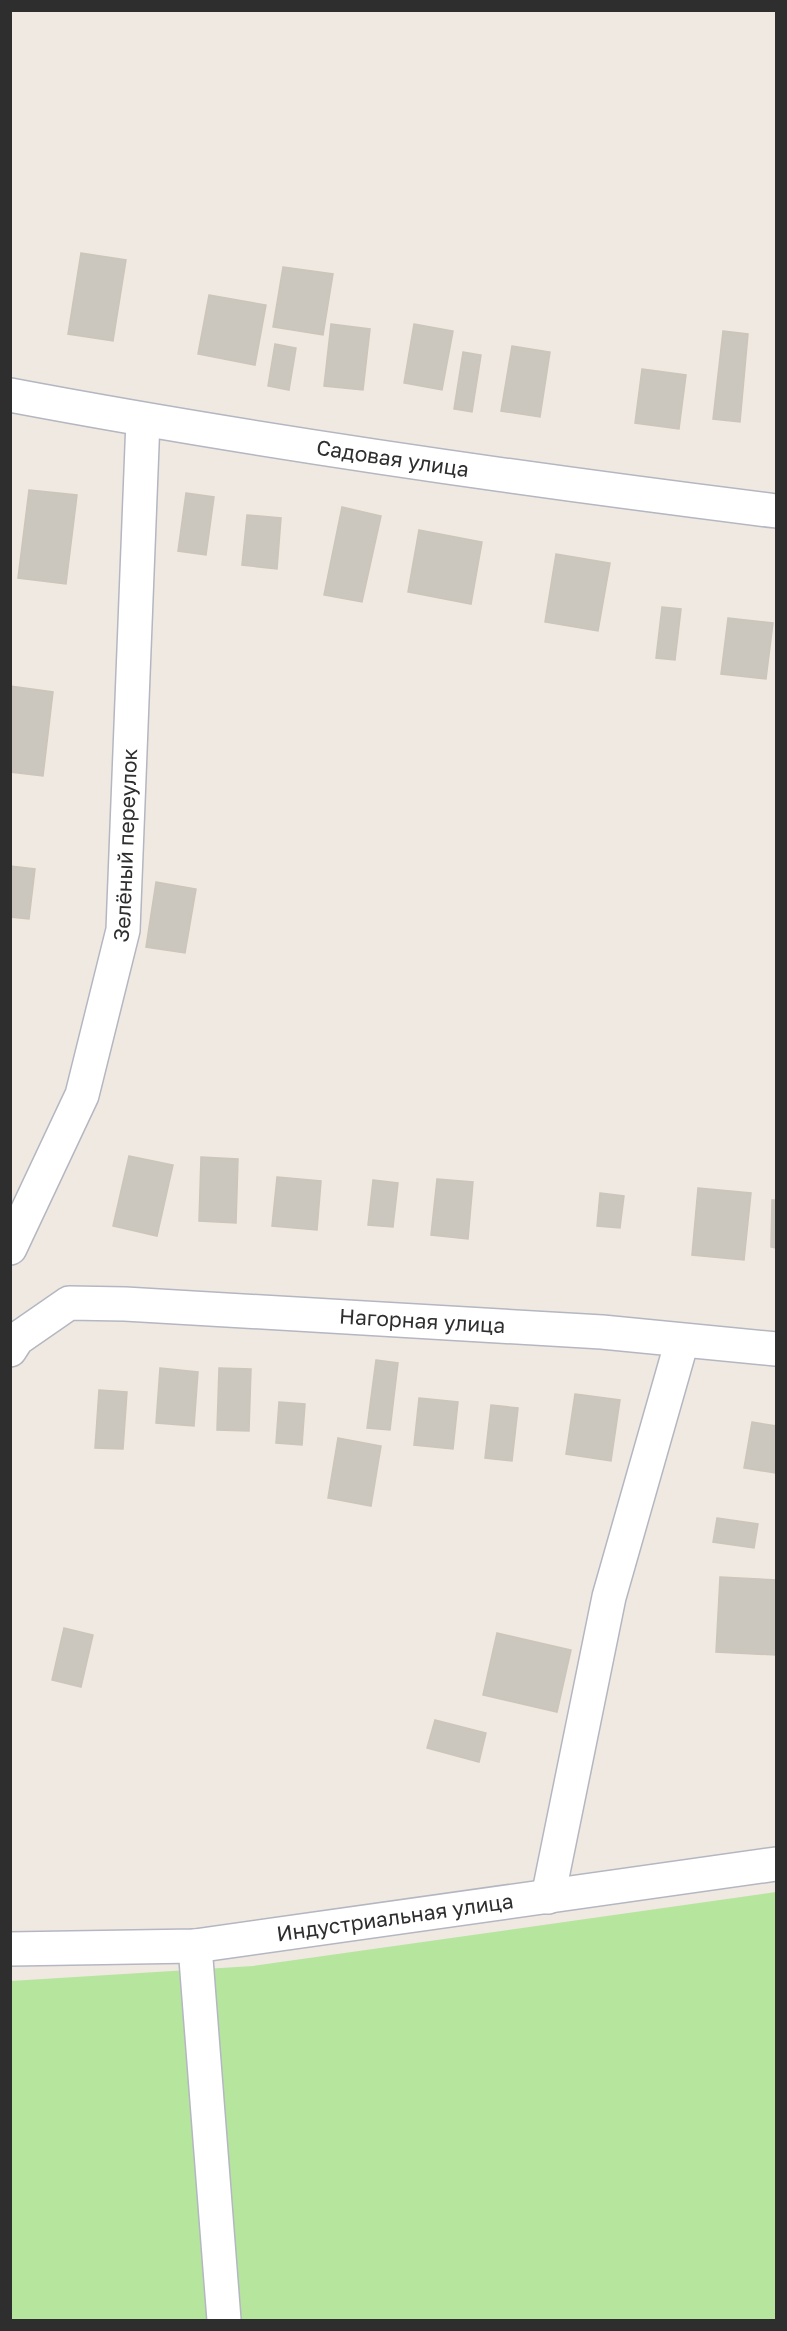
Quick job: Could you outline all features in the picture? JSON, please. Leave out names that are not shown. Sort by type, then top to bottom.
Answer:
[{"type":"street","name":"Садовая улица","points":[[10,395],[143,420],[599,489],[777,511]]},
{"type":"street","name":"Зелёный переулок","points":[[10,1248],[81,1095],[123,930],[143,420]]},
{"type":"street","name":"Нагорная улица","points":[[10,1350],[17,1339],[69,1303],[125,1304],[578,1331],[777,1349]]},
{"type":"street","points":[[548,1897],[609,1597],[682,1341]]},
{"type":"street","name":"Индустриальная улица","points":[[10,1949],[195,1946],[777,1864]]},
{"type":"street","points":[[195,1946],[224,2320]]},
{"type":"green space","points":[[776,1892],[776,2320],[11,2320],[11,1981],[253,1966]]},
{"type":"building","points":[[81,253],[126,260],[113,341],[68,334]]},
{"type":"building","points":[[283,267],[333,274],[323,335],[273,327]]},
{"type":"building","points":[[209,295],[266,305],[255,365],[198,354]]},
{"type":"building","points":[[331,324],[370,329],[363,390],[324,386]]},
{"type":"building","points":[[414,324],[453,331],[442,390],[404,383]]},
{"type":"building","points":[[723,331],[748,334],[740,422],[713,419]]},
{"type":"building","points":[[275,344],[296,348],[289,390],[268,386]]},
{"type":"building","points":[[512,346],[550,352],[540,417],[501,411]]},
{"type":"building","points":[[463,352],[481,355],[472,412],[454,409]]},
{"type":"building","points":[[642,369],[686,375],[679,429],[635,423]]},
{"type":"building","points":[[29,490],[77,495],[66,584],[18,578]]},
{"type":"building","points":[[186,493],[214,497],[206,555],[178,551]]},
{"type":"building","points":[[342,507],[381,516],[362,602],[324,595]]},
{"type":"building","points":[[247,515],[281,518],[277,569],[242,565]]},
{"type":"building","points":[[419,530],[482,542],[471,604],[408,592]]},
{"type":"building","points":[[556,554],[610,563],[598,631],[545,622]]},
{"type":"building","points":[[662,607],[681,609],[675,660],[656,658]]},
{"type":"building","points":[[728,618],[773,623],[766,679],[721,674]]},
{"type":"building","points":[[10,686],[53,692],[43,776],[10,772]]},
{"type":"building","points":[[10,866],[35,869],[29,919],[10,917]]},
{"type":"building","points":[[156,882],[196,889],[185,953],[146,947]]},
{"type":"building","points":[[129,1156],[173,1165],[157,1236],[113,1226]]},
{"type":"building","points":[[201,1157],[238,1159],[236,1223],[199,1221]]},
{"type":"building","points":[[277,1177],[321,1181],[317,1230],[272,1226]]},
{"type":"building","points":[[437,1179],[473,1182],[468,1239],[431,1235]]},
{"type":"building","points":[[373,1180],[398,1183],[393,1227],[368,1225]]},
{"type":"building","points":[[698,1188],[751,1193],[744,1260],[692,1255]]},
{"type":"building","points":[[600,1193],[624,1196],[620,1228],[597,1226]]},
{"type":"building","points":[[772,1200],[776,1200],[776,1248],[771,1247]]},
{"type":"building","points":[[376,1360],[398,1363],[390,1430],[367,1428]]},
{"type":"building","points":[[160,1368],[198,1372],[194,1426],[156,1423]]},
{"type":"building","points":[[219,1368],[251,1369],[249,1431],[217,1430]]},
{"type":"building","points":[[99,1390],[127,1392],[123,1449],[95,1448]]},
{"type":"building","points":[[575,1394],[620,1400],[611,1461],[566,1454]]},
{"type":"building","points":[[419,1398],[458,1402],[453,1449],[414,1445]]},
{"type":"building","points":[[279,1402],[305,1404],[302,1445],[276,1443]]},
{"type":"building","points":[[491,1405],[518,1408],[512,1461],[485,1458]]},
{"type":"building","points":[[752,1422],[776,1426],[776,1473],[744,1468]]},
{"type":"building","points":[[338,1438],[381,1446],[371,1506],[328,1498]]},
{"type":"building","points":[[717,1518],[758,1524],[754,1548],[713,1542]]},
{"type":"building","points":[[720,1577],[776,1580],[776,1655],[716,1652]]},
{"type":"building","points":[[64,1628],[93,1635],[81,1687],[52,1680]]},
{"type":"building","points":[[497,1633],[571,1650],[557,1712],[483,1695]]},
{"type":"building","points":[[435,1720],[486,1733],[479,1762],[427,1748]]}]
